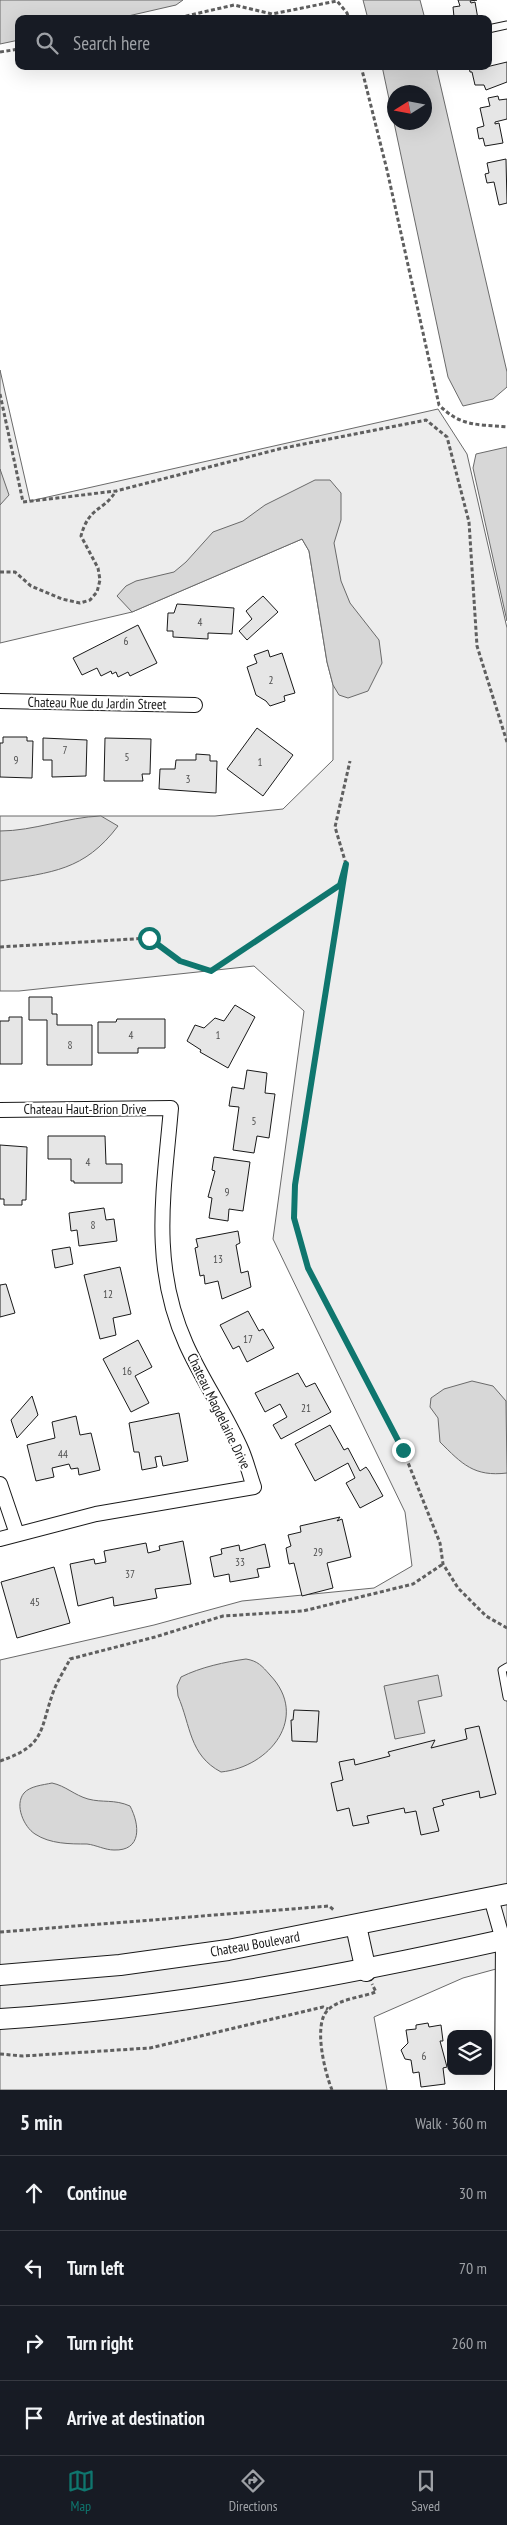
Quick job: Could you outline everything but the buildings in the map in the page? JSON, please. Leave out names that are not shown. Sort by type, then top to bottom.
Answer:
[{"type":"street","name":"Chateau Rue du Jardin Street","points":[[0,701],[195,705]]},
{"type":"street","name":"Chateau Haut-Brion Drive","points":[[0,1110],[171,1108]]},
{"type":"street","name":"Chateau Magdelaine Drive","points":[[0,1539],[96,1514],[254,1487],[242,1451],[186,1343],[169,1295],[162,1251],[161,1220],[171,1108]]},
{"type":"street","points":[[0,1484],[17,1534]]},
{"type":"street","points":[[499,1896],[505,1940],[502,2090]]},
{"type":"street","name":"Chateau Boulevard","points":[[0,1975],[120,1965],[228,1950],[499,1896]]},
{"type":"street","points":[[356,1926],[366,1971]]},
{"type":"street","points":[[0,2019],[125,2008],[235,1993],[366,1971],[505,1940]]},
{"type":"lane","points":[[492,28],[507,25]]},
{"type":"lane","points":[[504,1668],[507,1698]]},
{"type":"path","points":[[190,15],[234,5],[272,14],[337,1],[348,15]]},
{"type":"path","points":[[0,52],[15,50]]},
{"type":"path","points":[[362,70],[387,170],[439,405],[453,418],[476,424],[507,426]]},
{"type":"path","points":[[0,394],[23,502],[116,491],[279,449],[426,420],[447,437],[469,522],[477,646],[507,742]]},
{"type":"path","points":[[0,572],[15,572],[31,586],[62,599],[80,603],[90,600],[97,592],[100,580],[98,568],[81,536],[92,512],[111,498],[116,491]]},
{"type":"path","points":[[350,761],[335,827],[346,864],[295,1185],[294,1218],[308,1268],[403,1450],[440,1543],[443,1564],[458,1588],[486,1616],[507,1628]]},
{"type":"path","points":[[0,947],[149,938],[180,961],[211,971],[340,885],[346,864]]},
{"type":"path","points":[[0,1761],[23,1752],[42,1732],[54,1690],[70,1659],[156,1637],[223,1616],[303,1611],[413,1584],[443,1564]]},
{"type":"path","points":[[0,1932],[328,1906],[356,1926]]},
{"type":"path","points":[[0,2054],[22,2056],[150,2048],[322,2007],[328,2009],[376,1992],[366,1971]]},
{"type":"path","points":[[328,2009],[321,2020],[322,2048],[332,2090]]},
{"type":"shaded area","points":[[0,0],[183,0],[176,5],[132,15],[15,15],[15,41],[0,44]]},
{"type":"shaded area","points":[[363,0],[420,0],[424,15],[367,15]]},
{"type":"shaded area","points":[[383,70],[437,70],[507,372],[507,387],[493,399],[463,406],[448,377],[396,130],[432,130],[432,85],[387,85],[387,90]]},
{"type":"shaded area","points":[[0,370],[30,501],[438,409],[467,454],[507,628],[507,1966],[463,1978],[374,2017],[387,2090],[0,2090],[0,1660],[154,1625],[242,1601],[374,1588],[412,1566],[405,1512],[273,1239],[304,1011],[254,966],[19,991],[0,991],[0,816],[215,816],[283,809],[333,760],[333,685],[327,662],[309,551],[302,539],[132,612],[0,643]]},
{"type":"shaded area","points":[[507,447],[507,621],[473,468],[476,454]]},
{"type":"shaded area","points":[[0,469],[9,495],[0,505]]},
{"type":"shaded area","points":[[315,480],[330,480],[341,493],[341,520],[334,543],[341,581],[350,603],[379,640],[382,663],[368,691],[348,698],[339,695],[333,685],[327,662],[309,551],[302,539],[132,612],[117,596],[126,586],[136,581],[174,572],[186,562],[213,532],[243,521],[265,505]]},
{"type":"shaded area","points":[[101,816],[118,826],[93,852],[79,861],[51,872],[0,881],[0,831],[25,829]]},
{"type":"shaded area","points":[[472,1381],[493,1386],[506,1401],[507,1473],[496,1474],[477,1471],[462,1463],[440,1442],[438,1418],[430,1407],[431,1398],[444,1389]]},
{"type":"shaded area","points":[[246,1659],[254,1661],[262,1667],[281,1691],[286,1707],[285,1723],[279,1737],[269,1750],[255,1761],[239,1768],[221,1772],[210,1765],[192,1739],[178,1696],[177,1686],[181,1677],[189,1673],[213,1665]]},
{"type":"shaded area","points":[[438,1675],[442,1696],[418,1701],[425,1733],[395,1739],[384,1686]]},
{"type":"shaded area","points":[[52,1783],[88,1799],[130,1806],[137,1829],[134,1842],[123,1849],[111,1850],[87,1844],[54,1842],[35,1834],[24,1821],[20,1809],[21,1798],[30,1789]]},
{"type":"route","points":[[149,938],[180,961],[211,971],[340,885],[346,864],[295,1185],[294,1218],[308,1268],[403,1450]]}]
